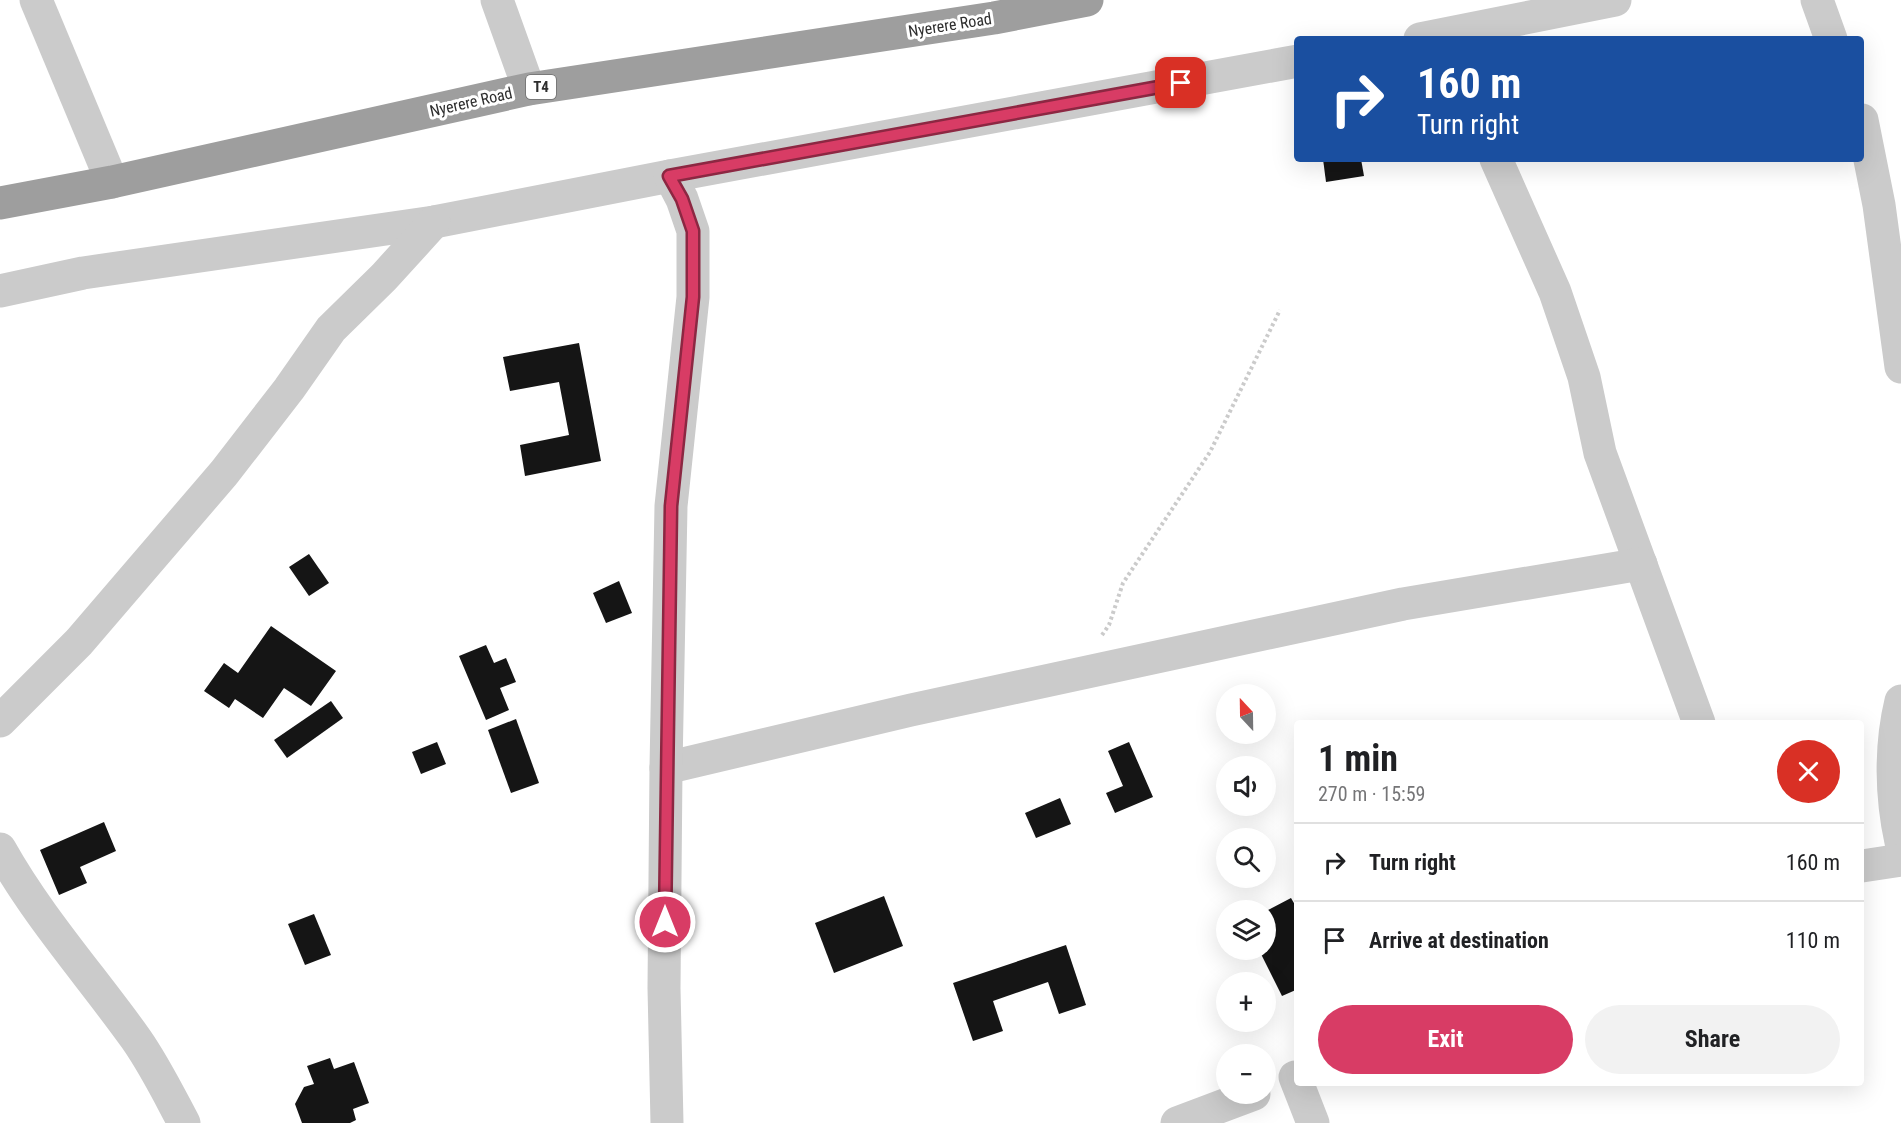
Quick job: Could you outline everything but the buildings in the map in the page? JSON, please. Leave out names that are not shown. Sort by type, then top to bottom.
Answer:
[{"type":"highway","name":"Nyerere Road","points":[[0,203],[112,182],[529,89],[992,9],[1087,0]]},
{"type":"street","points":[[36,0],[112,182]]},
{"type":"street","points":[[497,0],[529,89]]},
{"type":"street","points":[[1444,36],[1615,0]]},
{"type":"street","points":[[1817,0],[1830,36]]},
{"type":"street","points":[[0,291],[83,273],[434,222],[669,176],[1294,62]]},
{"type":"street","points":[[1864,130],[1879,205],[1901,367]]},
{"type":"street","points":[[1497,162],[1555,292],[1584,377],[1600,453],[1698,720]]},
{"type":"street","points":[[667,1123],[664,988],[671,506],[693,297],[693,231],[682,199],[669,176]]},
{"type":"street","points":[[0,721],[80,642],[224,473],[289,389],[331,329],[384,277],[434,222]]},
{"type":"street","points":[[666,768],[911,710],[1403,604],[1641,564]]},
{"type":"street","points":[[1901,700],[1893,759],[1895,814],[1901,842]]},
{"type":"street","points":[[0,849],[8,864],[68,948],[137,1040],[184,1123]]},
{"type":"street","points":[[1864,866],[1901,860]]},
{"type":"street","points":[[1286,1081],[1313,1123]]},
{"type":"street","points":[[1177,1123],[1227,1104]]},
{"type":"path","points":[[1072,677],[1109,625],[1123,583],[1210,452],[1280,310]]},
{"type":"route","points":[[665,922],[671,506],[693,297],[693,231],[682,199],[669,176],[1181,83]]}]
